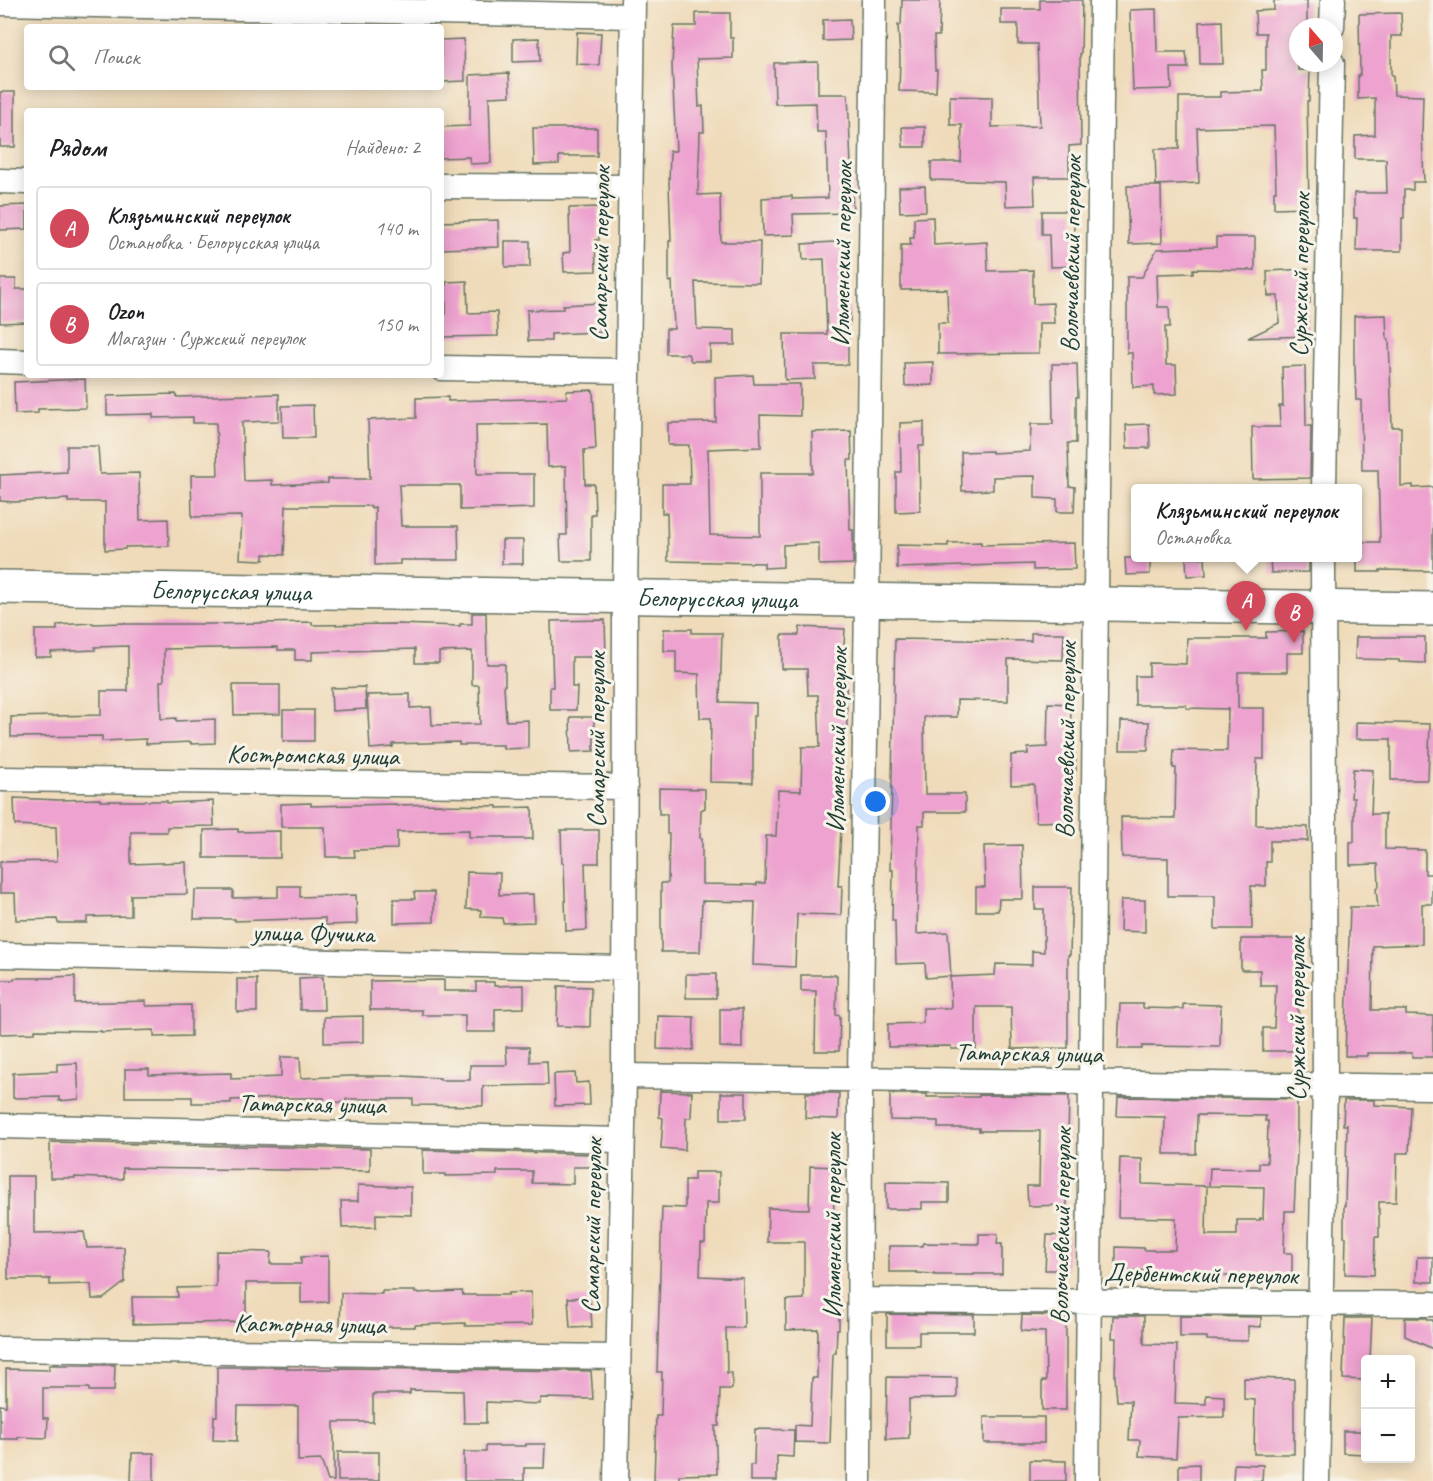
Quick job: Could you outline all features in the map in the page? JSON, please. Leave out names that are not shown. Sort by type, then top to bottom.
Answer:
[{"type":"main road","points":[[0,565],[35,579],[68,588]]},
{"type":"main road","name":"Белорусская улица","points":[[0,587],[1433,609]]},
{"type":"street","name":"Ильменский переулок","points":[[859,1481],[860,1079],[874,0]]},
{"type":"street","name":"Волочаевский переулок","points":[[1088,1481],[1102,0]]},
{"type":"street","points":[[1332,18],[1333,0]]},
{"type":"street","points":[[0,3],[632,8]]},
{"type":"street","name":"Самарский переулок","points":[[616,1481],[624,1076],[625,597],[632,8]]},
{"type":"street","name":"Суржский переулок","points":[[1324,484],[1332,72]]},
{"type":"street","points":[[0,181],[24,182]]},
{"type":"street","points":[[444,186],[630,187]]},
{"type":"street","points":[[0,362],[24,362]]},
{"type":"street","points":[[444,368],[628,371]]},
{"type":"street","name":"Суржский переулок","points":[[1317,1481],[1325,1086],[1323,562]]},
{"type":"street","name":"Костромская улица","points":[[0,779],[625,787]]},
{"type":"street","name":"улица Фучика","points":[[0,955],[624,968]]},
{"type":"street","name":"Татарская улица","points":[[624,1076],[1433,1087]]},
{"type":"street","name":"Татарская улица","points":[[0,1126],[622,1140]]},
{"type":"street","name":"Дербентский переулок","points":[[860,1300],[1433,1304]]},
{"type":"street","name":"Касторная улица","points":[[0,1349],[618,1357]]},
{"type":"building","points":[[902,0],[940,0],[939,36],[934,36],[936,92],[899,91],[898,25],[901,25]]},
{"type":"building","points":[[1040,0],[1082,0],[1081,145],[1069,146],[1069,177],[1034,177],[1035,205],[1006,206],[1005,182],[931,180],[931,162],[961,162],[962,125],[950,125],[950,96],[992,97],[992,127],[1040,126],[1037,44],[1018,44],[1018,24],[1001,24],[1001,9],[1040,9]]},
{"type":"building","points":[[1274,0],[1307,0],[1307,18],[1289,18],[1289,72],[1310,72],[1309,101],[1307,101],[1309,207],[1274,208],[1274,191],[1276,191],[1274,126],[1197,128],[1199,183],[1156,185],[1155,149],[1179,149],[1179,97],[1220,97],[1220,92],[1263,91],[1262,70],[1266,70],[1266,33],[1256,33],[1255,11],[1274,10]]},
{"type":"building","points":[[1156,9],[1157,52],[1186,52],[1188,68],[1171,68],[1172,89],[1133,90],[1130,10]]},
{"type":"building","points":[[696,13],[730,13],[730,38],[733,38],[733,58],[697,59],[699,107],[703,106],[704,132],[700,132],[698,195],[720,194],[721,242],[760,242],[759,283],[695,282],[697,329],[735,330],[735,345],[710,345],[710,361],[691,361],[688,354],[666,354],[666,329],[674,329],[672,281],[669,282],[669,241],[671,241],[669,184],[670,151],[676,151],[672,66],[674,26],[696,26]]},
{"type":"building","points":[[1401,13],[1402,36],[1391,36],[1391,75],[1393,75],[1394,95],[1423,96],[1424,182],[1413,182],[1413,190],[1404,190],[1402,251],[1356,251],[1357,218],[1354,218],[1354,193],[1387,193],[1386,159],[1355,159],[1355,136],[1375,135],[1375,98],[1358,99],[1359,14]]},
{"type":"building","points":[[850,19],[851,40],[823,41],[823,20]]},
{"type":"building","points":[[1222,21],[1223,64],[1200,64],[1199,22]]},
{"type":"building","points":[[577,32],[601,33],[599,65],[576,64]]},
{"type":"building","points":[[539,38],[540,61],[513,62],[513,39]]},
{"type":"building","points":[[464,39],[465,81],[444,82],[444,40]]},
{"type":"building","points":[[818,62],[818,94],[848,94],[853,213],[793,214],[794,235],[763,236],[762,198],[792,196],[792,199],[828,198],[826,132],[817,132],[816,103],[775,104],[774,63]]},
{"type":"building","points":[[509,73],[510,96],[489,97],[491,163],[470,164],[469,157],[444,158],[444,127],[470,126],[470,75]]},
{"type":"building","points":[[0,92],[15,92],[15,147],[0,147]]},
{"type":"building","points":[[902,127],[925,127],[925,147],[903,147]]},
{"type":"building","points":[[533,128],[597,128],[597,156],[559,156],[559,164],[534,165]]},
{"type":"building","points":[[925,186],[926,211],[900,212],[899,187]]},
{"type":"building","points":[[1127,186],[1161,186],[1162,243],[1129,244]]},
{"type":"building","points":[[24,205],[24,229],[0,230],[0,206]]},
{"type":"building","points":[[598,207],[599,240],[595,240],[596,271],[564,272],[563,253],[570,252],[569,208]]},
{"type":"building","points":[[1042,211],[1074,211],[1074,244],[1079,244],[1080,266],[1050,267],[1049,234],[1042,234]]},
{"type":"building","points":[[933,217],[934,245],[987,242],[988,271],[1033,270],[1033,304],[1053,303],[1054,323],[1039,323],[1039,353],[938,354],[938,323],[948,323],[947,289],[901,290],[901,245],[911,245],[910,238],[914,238],[914,218]]},
{"type":"building","points":[[498,220],[499,247],[444,249],[444,222]]},
{"type":"building","points":[[1216,237],[1255,237],[1255,270],[1193,269],[1193,273],[1157,274],[1158,307],[1169,307],[1170,327],[1165,327],[1166,365],[1176,365],[1177,394],[1154,395],[1154,386],[1133,387],[1132,353],[1127,353],[1127,277],[1142,277],[1157,249],[1216,247]]},
{"type":"building","points":[[505,241],[530,241],[530,267],[505,267]]},
{"type":"building","points":[[849,241],[851,271],[849,272],[848,365],[814,365],[815,379],[785,380],[784,334],[827,334],[824,259],[803,260],[802,244]]},
{"type":"building","points":[[1308,269],[1310,303],[1307,303],[1308,336],[1248,338],[1279,323],[1278,296],[1268,296],[1267,271]]},
{"type":"building","points":[[0,279],[16,279],[16,289],[24,289],[24,322],[0,323]]},
{"type":"building","points":[[467,281],[468,313],[497,312],[498,336],[444,337],[446,282]]},
{"type":"building","points":[[601,303],[602,332],[551,334],[551,341],[528,341],[527,310],[563,309],[563,305]]},
{"type":"building","points":[[1386,315],[1392,427],[1401,427],[1401,486],[1433,487],[1433,571],[1357,572],[1357,562],[1362,562],[1362,542],[1380,542],[1378,470],[1362,470],[1361,400],[1356,400],[1354,316]]},
{"type":"building","points":[[933,362],[933,385],[905,386],[904,363]]},
{"type":"building","points":[[1052,364],[1077,364],[1076,443],[1068,443],[1069,486],[1075,487],[1074,512],[1057,512],[1057,499],[1035,498],[1035,476],[993,477],[993,490],[962,491],[961,452],[1030,451],[1031,424],[1053,424]]},
{"type":"building","points":[[1305,366],[1306,426],[1311,426],[1310,478],[1253,479],[1252,427],[1280,427],[1279,406],[1283,406],[1282,367]]},
{"type":"building","points":[[753,375],[754,384],[800,384],[800,416],[760,415],[761,447],[708,449],[710,535],[760,536],[760,473],[813,473],[812,432],[851,431],[852,460],[848,460],[853,564],[819,565],[819,543],[783,545],[783,567],[764,568],[764,563],[668,561],[667,513],[662,513],[662,484],[690,484],[689,445],[668,445],[668,423],[716,422],[715,377]]},
{"type":"building","points":[[85,379],[86,408],[38,409],[38,413],[15,414],[14,382]]},
{"type":"building","points":[[593,390],[596,449],[584,450],[585,484],[594,484],[595,514],[591,514],[591,561],[561,561],[560,535],[567,535],[566,466],[548,467],[547,424],[476,425],[477,474],[534,474],[534,508],[460,510],[460,485],[399,485],[401,526],[458,526],[459,560],[400,560],[400,564],[375,565],[375,507],[371,508],[371,506],[286,506],[284,555],[264,554],[264,560],[240,559],[242,516],[192,517],[191,475],[218,475],[216,423],[193,423],[193,417],[153,418],[153,414],[107,415],[107,396],[176,394],[177,397],[279,394],[279,421],[242,422],[244,481],[272,480],[272,485],[328,483],[328,479],[370,479],[368,420],[416,418],[416,398],[448,397],[448,401],[567,398],[566,391]]},
{"type":"building","points":[[313,405],[314,438],[283,438],[282,406]]},
{"type":"building","points":[[924,422],[924,446],[919,446],[920,511],[896,512],[896,472],[901,472],[900,423]]},
{"type":"building","points":[[1149,424],[1150,448],[1127,448],[1126,425]]},
{"type":"building","points":[[67,446],[98,446],[100,474],[139,473],[140,520],[168,519],[169,546],[105,550],[105,502],[68,502],[68,499],[0,501],[0,475],[67,472]]},
{"type":"building","points":[[502,540],[523,540],[523,564],[502,564]]},
{"type":"building","points":[[981,542],[981,545],[1074,543],[1075,569],[1033,570],[1033,564],[897,568],[897,545],[948,546],[948,543]]},
{"type":"building","points":[[1125,558],[1131,558],[1131,562],[1150,562],[1150,574],[1126,575]]},
{"type":"building","points":[[1186,562],[1205,562],[1206,575],[1187,576]]},
{"type":"building","points":[[1270,562],[1309,562],[1309,572],[1271,573]]},
{"type":"building","points":[[472,613],[486,613],[487,664],[505,664],[506,721],[528,720],[528,748],[503,749],[503,745],[459,745],[459,742],[393,744],[393,747],[370,749],[367,695],[410,694],[410,708],[431,707],[432,725],[480,724],[479,685],[472,685],[472,651],[439,652],[439,663],[415,663],[415,649],[312,652],[312,660],[295,660],[295,650],[278,650],[278,647],[164,649],[164,681],[160,681],[161,719],[176,718],[176,721],[215,719],[215,743],[146,744],[146,739],[102,741],[102,736],[11,737],[11,717],[101,715],[101,691],[128,691],[128,646],[51,652],[51,657],[35,657],[35,630],[57,630],[57,625],[93,623],[312,622],[312,625],[460,626],[460,624],[472,624]]},
{"type":"building","points":[[605,620],[606,657],[572,657],[572,687],[577,687],[576,710],[550,710],[550,687],[553,687],[551,621]]},
{"type":"building","points":[[800,627],[845,629],[842,677],[846,677],[847,727],[843,727],[843,792],[838,886],[842,886],[841,915],[797,914],[795,967],[753,965],[755,902],[702,901],[700,952],[661,952],[661,883],[668,883],[669,834],[667,834],[667,814],[659,814],[659,788],[705,789],[705,808],[701,810],[700,838],[702,838],[702,884],[757,885],[757,883],[765,883],[766,836],[776,836],[778,790],[801,791],[802,747],[820,747],[818,695],[808,695],[807,669],[782,669],[782,635],[799,635]]},
{"type":"building","points":[[664,629],[692,629],[692,633],[722,633],[720,702],[756,703],[756,716],[753,716],[753,783],[710,782],[711,718],[700,718],[699,674],[676,673],[676,651],[664,651]]},
{"type":"building","points":[[1303,631],[1303,653],[1287,653],[1287,672],[1238,672],[1238,708],[1264,708],[1264,759],[1257,759],[1256,825],[1308,827],[1308,841],[1270,841],[1270,862],[1266,862],[1266,886],[1251,886],[1252,929],[1215,929],[1215,896],[1168,896],[1168,858],[1122,857],[1121,817],[1175,818],[1174,750],[1227,751],[1228,709],[1186,708],[1186,705],[1135,705],[1135,676],[1149,676],[1149,663],[1186,664],[1187,638],[1266,638],[1266,632]]},
{"type":"building","points":[[1031,633],[1064,633],[1063,660],[1008,659],[1008,701],[957,700],[957,717],[924,717],[925,794],[965,794],[965,812],[924,812],[924,825],[919,825],[917,934],[948,932],[951,976],[926,978],[925,963],[896,964],[895,921],[892,921],[893,870],[890,870],[895,639],[1031,641]]},
{"type":"building","points":[[1356,637],[1425,637],[1425,663],[1355,659]]},
{"type":"building","points":[[233,685],[280,685],[280,714],[234,715]]},
{"type":"building","points":[[365,687],[366,709],[332,711],[331,688]]},
{"type":"building","points":[[1048,703],[1071,704],[1070,747],[1075,747],[1076,771],[1070,771],[1071,821],[1036,822],[1034,784],[1011,785],[1011,755],[1028,754],[1028,748],[1047,747]]},
{"type":"building","points":[[283,710],[314,710],[314,741],[283,741]]},
{"type":"building","points":[[570,717],[594,717],[594,751],[571,752]]},
{"type":"building","points":[[1121,721],[1149,722],[1148,750],[1120,750]]},
{"type":"building","points":[[1356,722],[1430,724],[1428,780],[1391,780],[1391,739],[1356,739]]},
{"type":"building","points":[[1353,769],[1373,770],[1371,814],[1385,814],[1385,849],[1425,850],[1425,874],[1432,874],[1432,904],[1422,904],[1422,944],[1373,946],[1372,1010],[1406,1010],[1406,1015],[1433,1016],[1433,1057],[1412,1057],[1412,1053],[1367,1053],[1367,1056],[1345,1056],[1350,907],[1378,907],[1376,889],[1379,886],[1378,864],[1350,865],[1350,842],[1354,842],[1354,798],[1351,798]]},
{"type":"building","points":[[14,798],[167,801],[167,803],[213,801],[214,826],[167,827],[167,832],[131,832],[131,864],[186,862],[187,894],[131,895],[131,916],[87,917],[87,923],[58,923],[57,919],[16,920],[15,893],[0,893],[0,862],[57,861],[56,827],[15,825]]},
{"type":"building","points":[[311,803],[311,806],[442,804],[497,806],[497,808],[532,807],[533,839],[469,837],[469,830],[397,832],[397,849],[354,850],[355,857],[326,857],[325,827],[281,827],[281,804]]},
{"type":"building","points":[[238,829],[238,832],[280,831],[280,858],[204,858],[204,830]]},
{"type":"building","points":[[561,830],[599,830],[599,863],[585,863],[587,930],[566,931]]},
{"type":"building","points":[[1022,845],[1023,899],[999,899],[998,911],[976,911],[976,887],[985,887],[984,846]]},
{"type":"building","points":[[467,872],[500,873],[499,895],[533,894],[534,922],[503,923],[502,918],[481,917],[481,910],[466,909]]},
{"type":"building","points":[[278,886],[300,886],[300,897],[356,895],[357,924],[325,925],[325,918],[235,921],[235,919],[194,919],[195,890],[233,890],[233,898],[278,897]]},
{"type":"building","points":[[1035,887],[1072,887],[1070,955],[1068,955],[1068,1048],[1012,1049],[1011,1007],[976,1007],[976,1049],[951,1049],[951,1046],[888,1047],[888,1024],[923,1023],[923,1008],[951,1008],[950,977],[995,975],[996,964],[1032,965],[1032,951],[1044,952],[1044,909],[1035,909]]},
{"type":"building","points":[[414,892],[434,892],[434,922],[394,923],[394,899],[415,899]]},
{"type":"building","points":[[1121,900],[1145,900],[1145,932],[1120,931]]},
{"type":"building","points":[[1241,939],[1299,939],[1297,1007],[1299,1025],[1296,1025],[1295,1051],[1263,1051],[1263,1028],[1274,1028],[1276,985],[1260,985],[1260,970],[1241,970]]},
{"type":"building","points":[[686,974],[716,974],[716,998],[686,998]]},
{"type":"building","points":[[801,975],[837,975],[836,1015],[840,1016],[839,1051],[815,1051],[816,991],[801,991]]},
{"type":"building","points":[[75,976],[75,1003],[146,1001],[146,1006],[191,1005],[191,1036],[154,1037],[154,1030],[101,1032],[35,1030],[35,1033],[0,1034],[0,980]]},
{"type":"building","points":[[323,977],[324,1010],[300,1010],[299,978]]},
{"type":"building","points":[[237,979],[257,979],[257,1012],[237,1012]]},
{"type":"building","points":[[444,980],[444,991],[476,991],[476,982],[494,982],[494,986],[524,985],[524,1008],[495,1009],[495,1032],[465,1032],[465,1015],[422,1015],[422,1010],[370,1010],[370,981]]},
{"type":"building","points":[[558,986],[591,987],[590,1027],[557,1026]]},
{"type":"building","points":[[1120,1004],[1143,1004],[1143,1008],[1183,1009],[1183,1004],[1221,1005],[1220,1047],[1142,1046],[1142,1049],[1118,1049]]},
{"type":"building","points":[[720,1009],[742,1009],[742,1048],[720,1047]]},
{"type":"building","points":[[363,1016],[363,1042],[324,1043],[324,1017]]},
{"type":"building","points":[[658,1016],[694,1017],[693,1050],[657,1049]]},
{"type":"building","points":[[506,1047],[529,1047],[530,1062],[547,1061],[548,1085],[483,1086],[483,1106],[413,1105],[413,1099],[346,1099],[346,1102],[324,1103],[324,1098],[282,1098],[231,1100],[231,1103],[192,1103],[192,1097],[125,1097],[125,1069],[149,1069],[149,1075],[231,1073],[231,1079],[281,1077],[281,1057],[300,1057],[301,1078],[402,1076],[470,1080],[470,1065],[507,1065]]},
{"type":"building","points":[[77,1063],[79,1099],[59,1101],[59,1097],[13,1098],[13,1073],[57,1071],[57,1064]]},
{"type":"building","points":[[575,1073],[576,1083],[589,1082],[590,1105],[555,1106],[554,1074]]},
{"type":"building","points":[[660,1091],[692,1092],[691,1118],[686,1118],[685,1150],[661,1148],[663,1118],[659,1117]]},
{"type":"building","points":[[721,1093],[746,1093],[746,1119],[721,1119]]},
{"type":"building","points":[[806,1093],[839,1093],[838,1119],[805,1118]]},
{"type":"building","points":[[890,1094],[927,1094],[927,1097],[1069,1096],[1067,1205],[1028,1206],[1027,1186],[1039,1186],[1040,1131],[938,1128],[938,1121],[890,1120]]},
{"type":"building","points":[[1118,1097],[1297,1099],[1298,1131],[1294,1211],[1285,1211],[1284,1253],[1292,1253],[1292,1276],[1207,1276],[1162,1274],[1162,1271],[1116,1270],[1116,1247],[1175,1250],[1176,1218],[1118,1217],[1120,1158],[1142,1159],[1142,1184],[1207,1186],[1206,1235],[1237,1235],[1237,1220],[1263,1219],[1264,1187],[1209,1186],[1210,1168],[1259,1169],[1259,1163],[1267,1163],[1268,1121],[1265,1121],[1266,1116],[1197,1115],[1196,1154],[1164,1154],[1165,1117],[1117,1116]]},
{"type":"building","points":[[1344,1100],[1374,1100],[1374,1105],[1411,1107],[1409,1153],[1397,1153],[1396,1202],[1379,1202],[1379,1237],[1375,1237],[1374,1275],[1345,1274],[1344,1205],[1347,1125],[1343,1125]]},
{"type":"building","points":[[50,1142],[370,1149],[370,1171],[123,1168],[123,1179],[50,1178]]},
{"type":"building","points":[[423,1150],[592,1154],[592,1167],[573,1167],[573,1184],[532,1183],[532,1171],[497,1171],[497,1175],[423,1174]]},
{"type":"building","points":[[810,1166],[838,1167],[832,1251],[837,1251],[839,1329],[837,1329],[836,1353],[833,1353],[830,1443],[795,1442],[795,1425],[810,1426],[812,1378],[817,1378],[818,1329],[786,1330],[786,1300],[804,1299],[804,1242],[767,1242],[768,1208],[809,1209]]},
{"type":"building","points":[[694,1172],[719,1172],[719,1203],[706,1203],[705,1243],[701,1243],[700,1276],[743,1278],[744,1328],[726,1328],[727,1373],[732,1373],[732,1389],[720,1389],[719,1426],[715,1426],[717,1474],[679,1475],[679,1481],[654,1481],[656,1416],[661,1416],[662,1372],[657,1372],[662,1207],[685,1208],[685,1180],[694,1180]]},
{"type":"building","points":[[8,1176],[34,1176],[34,1233],[84,1232],[87,1248],[124,1247],[125,1282],[103,1299],[92,1299],[91,1284],[50,1285],[50,1279],[8,1279]]},
{"type":"building","points":[[886,1182],[949,1183],[949,1202],[922,1202],[922,1209],[886,1209]]},
{"type":"building","points":[[358,1185],[411,1187],[411,1215],[376,1214],[376,1227],[342,1228],[341,1201],[358,1201]]},
{"type":"building","points":[[979,1234],[998,1234],[997,1244],[1002,1244],[1002,1274],[934,1275],[917,1272],[889,1272],[889,1246],[923,1246],[923,1243],[979,1244]]},
{"type":"building","points":[[1047,1235],[1068,1236],[1067,1270],[1045,1270]]},
{"type":"building","points":[[216,1251],[271,1252],[270,1264],[301,1264],[301,1257],[328,1256],[328,1302],[301,1303],[301,1283],[246,1283],[246,1322],[133,1324],[132,1297],[178,1297],[177,1288],[216,1287]]},
{"type":"building","points":[[1417,1257],[1433,1257],[1433,1282],[1416,1282]]},
{"type":"building","points":[[382,1291],[415,1291],[415,1293],[462,1291],[463,1295],[508,1295],[508,1293],[531,1292],[532,1325],[465,1326],[465,1323],[382,1327],[340,1325],[341,1293],[382,1294]]},
{"type":"building","points":[[590,1297],[592,1327],[570,1328],[568,1298]]},
{"type":"building","points":[[887,1314],[974,1315],[974,1332],[919,1332],[919,1345],[887,1345]]},
{"type":"building","points":[[1022,1315],[1066,1316],[1066,1410],[1042,1410],[1042,1381],[1046,1381],[1045,1332],[1021,1331]]},
{"type":"building","points":[[1113,1316],[1144,1316],[1144,1344],[1177,1345],[1175,1403],[1206,1404],[1206,1395],[1224,1396],[1224,1417],[1178,1418],[1176,1458],[1139,1456],[1140,1440],[1129,1440],[1131,1401],[1117,1401],[1116,1338],[1112,1338]]},
{"type":"building","points":[[1180,1316],[1261,1317],[1261,1327],[1248,1326],[1248,1341],[1180,1337]]},
{"type":"building","points":[[1345,1318],[1372,1318],[1370,1355],[1361,1355],[1361,1380],[1343,1379]]},
{"type":"building","points":[[1405,1318],[1433,1320],[1433,1349],[1405,1336]]},
{"type":"building","points":[[49,1365],[115,1365],[114,1391],[89,1391],[89,1388],[43,1388],[43,1418],[48,1418],[47,1438],[0,1439],[0,1405],[6,1406],[6,1369],[49,1370]]},
{"type":"building","points":[[217,1367],[591,1371],[593,1399],[540,1398],[540,1404],[486,1402],[486,1423],[464,1423],[463,1391],[410,1390],[410,1394],[373,1394],[373,1422],[334,1422],[334,1481],[328,1481],[321,1460],[298,1461],[298,1406],[238,1406],[237,1441],[213,1440],[214,1416],[217,1416]]},
{"type":"building","points":[[887,1377],[957,1378],[957,1398],[909,1399],[909,1438],[886,1439]]},
{"type":"building","points":[[1244,1378],[1294,1379],[1294,1454],[1254,1454],[1255,1400],[1244,1399]]},
{"type":"building","points":[[984,1417],[1044,1417],[1044,1443],[984,1443]]},
{"type":"building","points":[[755,1429],[794,1430],[793,1457],[777,1456],[777,1481],[750,1481],[750,1465],[754,1465]]},
{"type":"building","points":[[1343,1431],[1361,1431],[1361,1454],[1343,1453]]},
{"type":"building","points":[[526,1444],[545,1444],[544,1468],[524,1468],[524,1481],[464,1481],[464,1452],[486,1452],[486,1446],[526,1446]]},
{"type":"building","points":[[338,1452],[379,1452],[379,1481],[338,1481]]},
{"type":"building","points":[[132,1453],[154,1453],[154,1481],[131,1481]]},
{"type":"building","points":[[1030,1460],[1066,1461],[1066,1481],[1030,1481]]},
{"type":"building","points":[[1199,1464],[1199,1481],[1179,1481],[1179,1465]]},
{"type":"building","points":[[1234,1464],[1263,1465],[1262,1481],[1233,1481]]},
{"type":"place","name":"Клязьминский переулок","points":[[1246,631]]},
{"type":"place","name":"Ozon","points":[[1294,643]]}]
